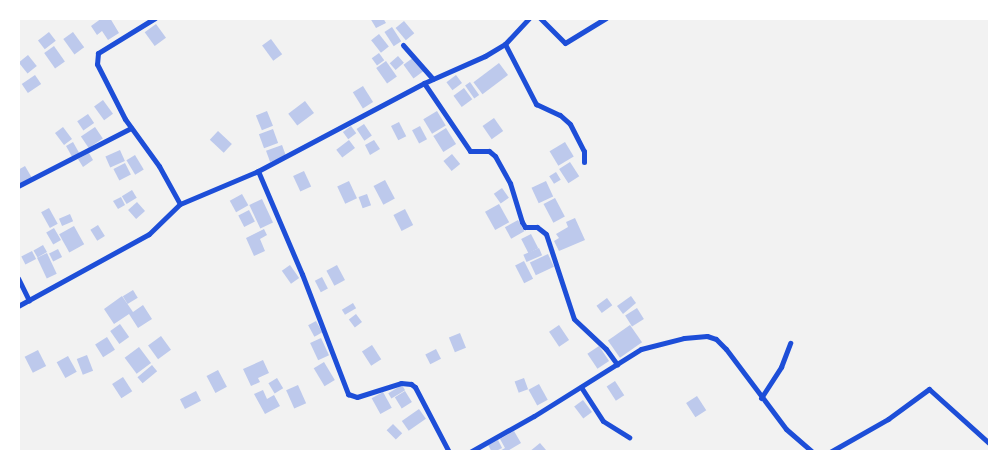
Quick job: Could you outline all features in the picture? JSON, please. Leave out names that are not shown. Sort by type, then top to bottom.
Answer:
[{"type":"street","points":[[155,18],[125,34],[98,53],[96,57],[108,90],[131,128],[159,166],[180,204]]},
{"type":"street","points":[[18,306],[149,234],[180,204],[258,171],[424,82],[485,56],[505,44],[529,18]]},
{"type":"street","points":[[540,18],[565,43],[606,18]]},
{"type":"street","points":[[505,44],[536,104],[560,115],[570,124],[584,151],[584,162]]},
{"type":"street","points":[[403,45],[433,79]]},
{"type":"street","points":[[424,82],[471,151],[489,151],[495,156],[510,183],[525,227],[537,226],[546,234],[574,319],[606,349],[616,364]]},
{"type":"street","points":[[18,186],[131,128]]},
{"type":"street","points":[[258,171],[302,274],[348,394],[357,397],[401,382],[411,384],[415,387],[449,452]]},
{"type":"street","points":[[18,278],[28,301]]},
{"type":"street","points":[[470,452],[641,349],[661,342],[707,336],[716,339],[726,349],[786,429],[812,452]]},
{"type":"street","points":[[761,398],[781,367],[790,343]]},
{"type":"street","points":[[580,387],[603,422],[629,437]]},
{"type":"street","points":[[830,452],[888,419],[929,389],[990,444]]},
{"type":"building","points":[[102,18],[110,18],[119,33],[108,40],[102,31],[97,35],[91,26]]},
{"type":"building","points":[[370,18],[383,18],[386,23],[376,28]]},
{"type":"building","points":[[404,21],[414,33],[406,40],[396,28]]},
{"type":"building","points":[[156,24],[166,38],[155,46],[145,32]]},
{"type":"building","points":[[392,27],[401,41],[394,46],[384,32]]},
{"type":"building","points":[[49,32],[56,41],[45,49],[38,41]]},
{"type":"building","points":[[73,32],[84,47],[74,54],[63,39]]},
{"type":"building","points":[[379,34],[389,47],[381,53],[371,40]]},
{"type":"building","points":[[271,39],[282,54],[273,61],[262,45]]},
{"type":"building","points":[[54,46],[65,62],[55,68],[44,53]]},
{"type":"building","points":[[379,53],[384,60],[377,66],[372,58]]},
{"type":"building","points":[[28,55],[37,66],[27,73],[19,63]]},
{"type":"building","points":[[398,56],[404,63],[396,70],[390,63]]},
{"type":"building","points":[[414,57],[424,71],[413,78],[403,65]]},
{"type":"building","points":[[386,61],[397,77],[387,83],[376,68]]},
{"type":"building","points":[[499,63],[508,75],[482,94],[473,82]]},
{"type":"building","points":[[35,75],[41,84],[28,93],[22,84]]},
{"type":"building","points":[[456,75],[462,83],[452,90],[446,82]]},
{"type":"building","points":[[470,82],[479,95],[474,99],[465,85]]},
{"type":"building","points":[[363,86],[373,102],[363,108],[353,92]]},
{"type":"building","points":[[464,88],[472,99],[462,107],[453,96]]},
{"type":"building","points":[[103,100],[113,114],[104,120],[94,106]]},
{"type":"building","points":[[305,101],[314,113],[297,126],[288,114]]},
{"type":"building","points":[[267,111],[273,126],[262,130],[256,115]]},
{"type":"building","points":[[437,111],[446,126],[432,134],[423,119]]},
{"type":"building","points":[[88,114],[94,123],[83,130],[77,121]]},
{"type":"building","points":[[494,118],[503,131],[492,139],[483,126]]},
{"type":"building","points":[[399,122],[406,136],[398,140],[391,126]]},
{"type":"building","points":[[364,124],[372,136],[364,141],[357,129]]},
{"type":"building","points":[[351,126],[356,133],[348,139],[343,132]]},
{"type":"building","points":[[420,126],[427,139],[419,143],[412,130]]},
{"type":"building","points":[[63,127],[72,139],[64,145],[55,133]]},
{"type":"building","points":[[95,127],[103,139],[89,148],[81,137]]},
{"type":"building","points":[[446,128],[456,144],[443,152],[433,136]]},
{"type":"building","points":[[273,129],[278,143],[264,148],[259,134]]},
{"type":"building","points":[[218,131],[232,144],[224,153],[210,140]]},
{"type":"building","points":[[349,140],[355,148],[342,158],[336,150]]},
{"type":"building","points":[[374,140],[380,149],[370,155],[365,145]]},
{"type":"building","points":[[73,142],[79,153],[72,157],[66,146]]},
{"type":"building","points":[[565,142],[574,157],[558,166],[550,151]]},
{"type":"building","points":[[282,145],[286,156],[270,162],[266,151]]},
{"type":"building","points":[[120,150],[125,161],[110,167],[105,157]]},
{"type":"building","points":[[89,153],[93,160],[83,167],[78,159]]},
{"type":"building","points":[[452,154],[460,164],[452,171],[443,161]]},
{"type":"building","points":[[135,155],[144,170],[135,175],[126,160]]},
{"type":"building","points":[[570,162],[579,176],[568,183],[559,169]]},
{"type":"building","points":[[125,163],[131,175],[119,180],[113,169]]},
{"type":"building","points":[[25,166],[32,178],[18,185],[18,170]]},
{"type":"building","points":[[304,171],[311,186],[300,191],[293,176]]},
{"type":"building","points":[[556,172],[561,180],[554,184],[549,176]]},
{"type":"building","points":[[385,180],[395,199],[383,205],[374,186]]},
{"type":"building","points":[[349,181],[357,198],[345,204],[337,186]]},
{"type":"building","points":[[546,181],[553,196],[539,203],[531,188]]},
{"type":"building","points":[[502,188],[509,198],[501,204],[494,194]]},
{"type":"building","points":[[132,190],[137,198],[127,204],[122,196]]},
{"type":"building","points":[[242,194],[248,205],[236,212],[230,201]]},
{"type":"building","points":[[367,194],[371,205],[363,208],[359,197]]},
{"type":"building","points":[[121,197],[125,205],[118,209],[113,201]]},
{"type":"building","points":[[555,198],[565,217],[553,223],[544,204]]},
{"type":"building","points":[[262,199],[273,223],[260,228],[249,205]]},
{"type":"building","points":[[137,202],[145,211],[136,219],[128,210]]},
{"type":"building","points":[[499,204],[509,222],[495,230],[485,212]]},
{"type":"building","points":[[49,208],[58,224],[50,228],[41,212]]},
{"type":"building","points":[[405,209],[413,225],[402,231],[393,215]]},
{"type":"building","points":[[249,210],[255,222],[244,227],[238,215]]},
{"type":"building","points":[[70,214],[73,221],[62,226],[59,219]]},
{"type":"building","points":[[575,218],[585,240],[559,251],[554,241],[559,238],[556,234],[568,227],[566,222]]},
{"type":"building","points":[[518,220],[524,231],[511,239],[505,227]]},
{"type":"building","points":[[98,225],[105,236],[97,241],[90,230]]},
{"type":"building","points":[[74,226],[84,244],[69,253],[59,234]]},
{"type":"building","points":[[54,228],[61,240],[53,245],[46,232]]},
{"type":"building","points":[[264,229],[267,235],[260,239],[265,251],[254,256],[246,238]]},
{"type":"building","points":[[531,234],[538,248],[528,253],[521,239]]},
{"type":"building","points":[[43,245],[47,252],[37,257],[33,251]]},
{"type":"building","points":[[539,248],[542,255],[526,262],[523,255]]},
{"type":"building","points":[[58,249],[62,257],[53,262],[49,254]]},
{"type":"building","points":[[32,251],[36,259],[25,264],[21,256]]},
{"type":"building","points":[[47,253],[57,274],[47,278],[37,258]]},
{"type":"building","points":[[548,254],[554,267],[536,275],[530,262]]},
{"type":"building","points":[[524,261],[533,279],[524,283],[515,266]]},
{"type":"building","points":[[290,265],[299,278],[291,284],[282,271]]},
{"type":"building","points":[[337,265],[345,280],[334,286],[326,271]]},
{"type":"building","points":[[322,277],[328,289],[321,292],[315,281]]},
{"type":"building","points":[[133,290],[138,298],[128,304],[123,296]]},
{"type":"building","points":[[122,296],[133,312],[143,305],[152,319],[138,328],[129,314],[114,324],[104,309]]},
{"type":"building","points":[[631,296],[636,303],[623,314],[617,306]]},
{"type":"building","points":[[607,298],[612,305],[602,313],[596,306]]},
{"type":"building","points":[[353,303],[356,308],[345,315],[342,310]]},
{"type":"building","points":[[637,308],[644,319],[632,326],[625,315]]},
{"type":"building","points":[[356,314],[362,322],[355,327],[349,319]]},
{"type":"building","points":[[316,321],[322,332],[314,337],[308,325]]},
{"type":"building","points":[[120,324],[129,337],[119,344],[110,331]]},
{"type":"building","points":[[559,325],[569,340],[559,347],[549,332]]},
{"type":"building","points":[[630,325],[642,342],[620,358],[608,340]]},
{"type":"building","points":[[460,333],[466,348],[455,352],[449,337]]},
{"type":"building","points":[[161,336],[171,350],[158,359],[148,345]]},
{"type":"building","points":[[107,337],[115,350],[103,357],[95,344]]},
{"type":"building","points":[[321,338],[329,355],[318,360],[310,343]]},
{"type":"building","points":[[372,345],[381,359],[371,366],[362,352]]},
{"type":"building","points":[[599,346],[609,361],[597,369],[587,354]]},
{"type":"building","points":[[139,347],[151,363],[137,374],[125,358]]},
{"type":"building","points":[[436,349],[441,359],[430,364],[425,354]]},
{"type":"building","points":[[38,350],[46,366],[33,373],[25,357]]},
{"type":"building","points":[[87,355],[93,371],[83,375],[77,359]]},
{"type":"building","points":[[68,356],[77,372],[65,378],[57,362]]},
{"type":"building","points":[[263,360],[269,373],[258,378],[260,382],[251,386],[243,369]]},
{"type":"building","points":[[324,362],[335,380],[325,386],[314,368]]},
{"type":"building","points":[[152,365],[157,371],[143,383],[137,377]]},
{"type":"building","points":[[218,370],[227,387],[215,393],[207,376]]},
{"type":"building","points":[[123,377],[132,391],[121,398],[112,384]]},
{"type":"building","points":[[277,378],[283,388],[275,393],[268,383]]},
{"type":"building","points":[[524,378],[528,389],[519,393],[515,381]]},
{"type":"building","points":[[615,381],[624,395],[616,401],[607,386]]},
{"type":"building","points":[[539,384],[548,400],[537,406],[529,390]]},
{"type":"building","points":[[298,385],[306,403],[294,409],[286,390]]},
{"type":"building","points":[[402,385],[405,390],[391,398],[388,393]]},
{"type":"building","points":[[263,390],[267,399],[274,395],[280,406],[265,414],[254,394]]},
{"type":"building","points":[[196,391],[201,401],[185,409],[180,399]]},
{"type":"building","points":[[405,391],[412,402],[402,408],[395,397]]},
{"type":"building","points":[[383,392],[392,408],[380,414],[372,398]]},
{"type":"building","points":[[697,396],[706,410],[695,417],[686,403]]},
{"type":"building","points":[[583,400],[592,412],[583,419],[574,407]]},
{"type":"building","points":[[419,409],[426,419],[409,431],[402,421]]},
{"type":"building","points":[[393,424],[402,433],[396,440],[387,430]]},
{"type":"building","points":[[514,431],[521,443],[506,452],[498,452],[505,448],[500,439]]},
{"type":"building","points":[[498,440],[502,448],[492,452],[488,445]]},
{"type":"building","points":[[540,443],[546,450],[529,452]]}]
